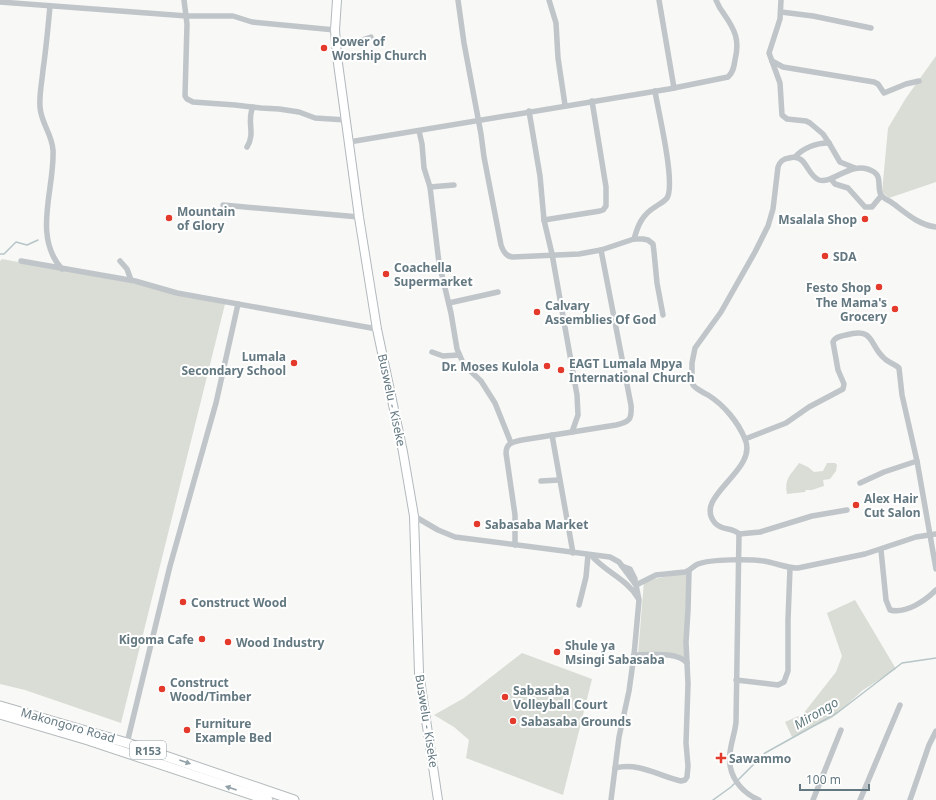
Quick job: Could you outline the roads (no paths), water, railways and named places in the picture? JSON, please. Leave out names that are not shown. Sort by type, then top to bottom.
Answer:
[{"type":"main road","name":"Buswelu - Kiseke","points":[[337,0],[336,42],[359,217],[377,329],[403,452],[414,516],[419,673],[438,800]]},
{"type":"main road","name":"Makongoro Road","points":[[0,706],[127,743],[294,800]]},
{"type":"main road","name":"Makongoro Road","points":[[0,714],[88,740],[268,800]]},
{"type":"street","points":[[184,0],[187,16],[185,96],[187,99],[190,101],[203,103],[287,110],[323,119],[346,120]]},
{"type":"street","points":[[458,0],[484,157],[497,224],[504,251],[510,257],[579,254],[601,250],[634,239],[643,238],[652,244],[663,314]]},
{"type":"street","points":[[549,0],[556,23],[558,58],[565,106]]},
{"type":"street","points":[[659,0],[674,88]]},
{"type":"street","points":[[349,142],[724,79],[731,74],[738,42],[716,0]]},
{"type":"street","points":[[781,0],[781,12],[769,53],[780,83],[782,115],[787,119],[806,120],[810,123],[823,134],[840,162],[855,168],[876,172],[879,179],[881,196],[872,207],[865,207],[848,188],[835,184],[831,179]]},
{"type":"street","points":[[0,2],[27,2],[50,6],[187,16],[233,16],[252,22],[336,30]]},
{"type":"street","points":[[50,6],[40,106],[44,123],[51,136],[53,150],[53,165],[48,202],[48,236],[53,257],[62,269]]},
{"type":"street","points":[[781,12],[813,16],[871,28]]},
{"type":"street","points":[[336,42],[356,42],[371,37]]},
{"type":"street","points":[[771,60],[783,67],[874,82],[878,84],[884,92],[919,81]]},
{"type":"street","points":[[634,239],[638,225],[642,218],[667,197],[669,190],[669,171],[655,91]]},
{"type":"street","points":[[544,220],[600,211],[606,206],[606,186],[592,101]]},
{"type":"street","points":[[248,147],[252,135],[250,116],[252,107]]},
{"type":"street","points":[[529,111],[540,176],[544,220],[552,254],[579,407],[572,432]]},
{"type":"street","points":[[418,131],[422,144],[424,166],[430,187],[438,257],[459,355],[464,365],[480,381],[495,403],[511,443]]},
{"type":"street","points":[[829,143],[823,143],[812,147],[801,152],[795,157],[784,159],[780,162],[773,209],[768,226],[721,312],[700,341],[693,354],[691,374],[693,385],[708,394],[722,406],[736,422],[745,439],[748,450],[745,459],[712,502],[710,509],[712,518],[720,528],[737,532],[739,534],[766,530],[807,517],[847,510]]},
{"type":"street","points":[[795,157],[802,160],[818,180],[831,179],[855,168]]},
{"type":"street","points":[[430,187],[454,184]]},
{"type":"street","points":[[881,196],[912,218],[936,227]]},
{"type":"street","points":[[223,204],[359,217]]},
{"type":"street","points":[[515,545],[515,515],[506,451],[508,446],[511,443],[552,435],[616,425],[627,422],[631,417],[631,405],[601,250]]},
{"type":"street","points":[[21,261],[131,280],[177,293],[377,329]]},
{"type":"street","points":[[120,261],[127,269],[131,280]]},
{"type":"street","points":[[449,303],[498,292]]},
{"type":"street","points":[[127,743],[170,566],[216,403],[238,304]]},
{"type":"street","points":[[745,439],[782,425],[810,407],[843,389],[844,384],[838,370],[833,348],[834,339],[858,332],[868,336],[885,359],[898,368],[903,401],[917,461],[936,569]]},
{"type":"street","points":[[432,352],[443,356],[459,355]]},
{"type":"street","points":[[552,435],[573,553]]},
{"type":"street","points":[[860,483],[884,472],[917,461]]},
{"type":"street","points":[[541,481],[560,480]]},
{"type":"street","points":[[414,516],[455,538],[610,557],[615,559],[622,566],[636,584],[639,600],[634,655],[629,691],[619,737],[611,800]]},
{"type":"street","points":[[739,534],[736,730],[729,760],[736,781],[744,792],[759,800]]},
{"type":"street","points":[[636,584],[656,575],[689,571],[695,565],[701,563],[738,560],[765,561],[790,568],[806,567],[881,550],[916,537],[936,534]]},
{"type":"street","points":[[881,550],[886,600],[890,610],[895,611],[910,608],[918,604],[936,590]]},
{"type":"street","points":[[590,555],[629,587],[639,600]]},
{"type":"street","points":[[579,605],[590,555]]},
{"type":"street","points":[[736,680],[773,685],[778,685],[784,682],[788,671],[790,568]]},
{"type":"street","points":[[615,768],[625,766],[639,767],[677,780],[684,780],[687,777],[688,766],[686,744],[688,664],[686,642],[689,571]]},
{"type":"street","points":[[634,655],[676,656],[683,659],[688,664]]},
{"type":"street","points":[[860,800],[900,705]]},
{"type":"street","points":[[813,800],[842,730]]},
{"type":"street","points":[[910,800],[928,745],[936,731]]},
{"type":"waterway","points":[[0,254],[4,254],[16,242],[27,245],[38,240]]},
{"type":"waterway","name":"Mirongo","points":[[713,800],[731,787],[765,753],[837,713],[902,663],[936,658]]},
{"type":"place","name":"Power of Worship Church","points":[[324,48]]},
{"type":"place","name":"Mountain of Glory","points":[[169,218]]},
{"type":"place","name":"Msalala Shop","points":[[865,219]]},
{"type":"place","name":"SDA","points":[[825,256]]},
{"type":"place","name":"Coachella Supermarket","points":[[386,274]]},
{"type":"place","name":"Festo Shop","points":[[879,287]]},
{"type":"place","name":"The Mama's Grocery","points":[[895,309]]},
{"type":"place","name":"Calvary Assemblies Of God","points":[[537,312]]},
{"type":"place","name":"Lumala Secondary School","points":[[294,363]]},
{"type":"place","name":"Dr. Moses Kulola","points":[[547,366]]},
{"type":"place","name":"EAGT Lumala Mpya International Church","points":[[561,370]]},
{"type":"place","name":"Alex Hair Cut Salon","points":[[856,505]]},
{"type":"place","name":"Sabasaba Market","points":[[477,524]]},
{"type":"place","name":"Construct Wood","points":[[183,602]]},
{"type":"place","name":"Kigoma Cafe","points":[[202,639]]},
{"type":"place","name":"Wood Industry","points":[[228,642]]},
{"type":"place","name":"Shule ya Msingi Sabasaba","points":[[557,652]]},
{"type":"place","name":"Construct Wood/Timber","points":[[162,689]]},
{"type":"place","name":"Sabasaba Volleyball Court","points":[[505,697]]},
{"type":"place","name":"Sabasaba Grounds","points":[[513,721]]},
{"type":"place","name":"Furniture Example Bed","points":[[187,730]]},
{"type":"place","name":"Sawammo","points":[[721,758]]}]
